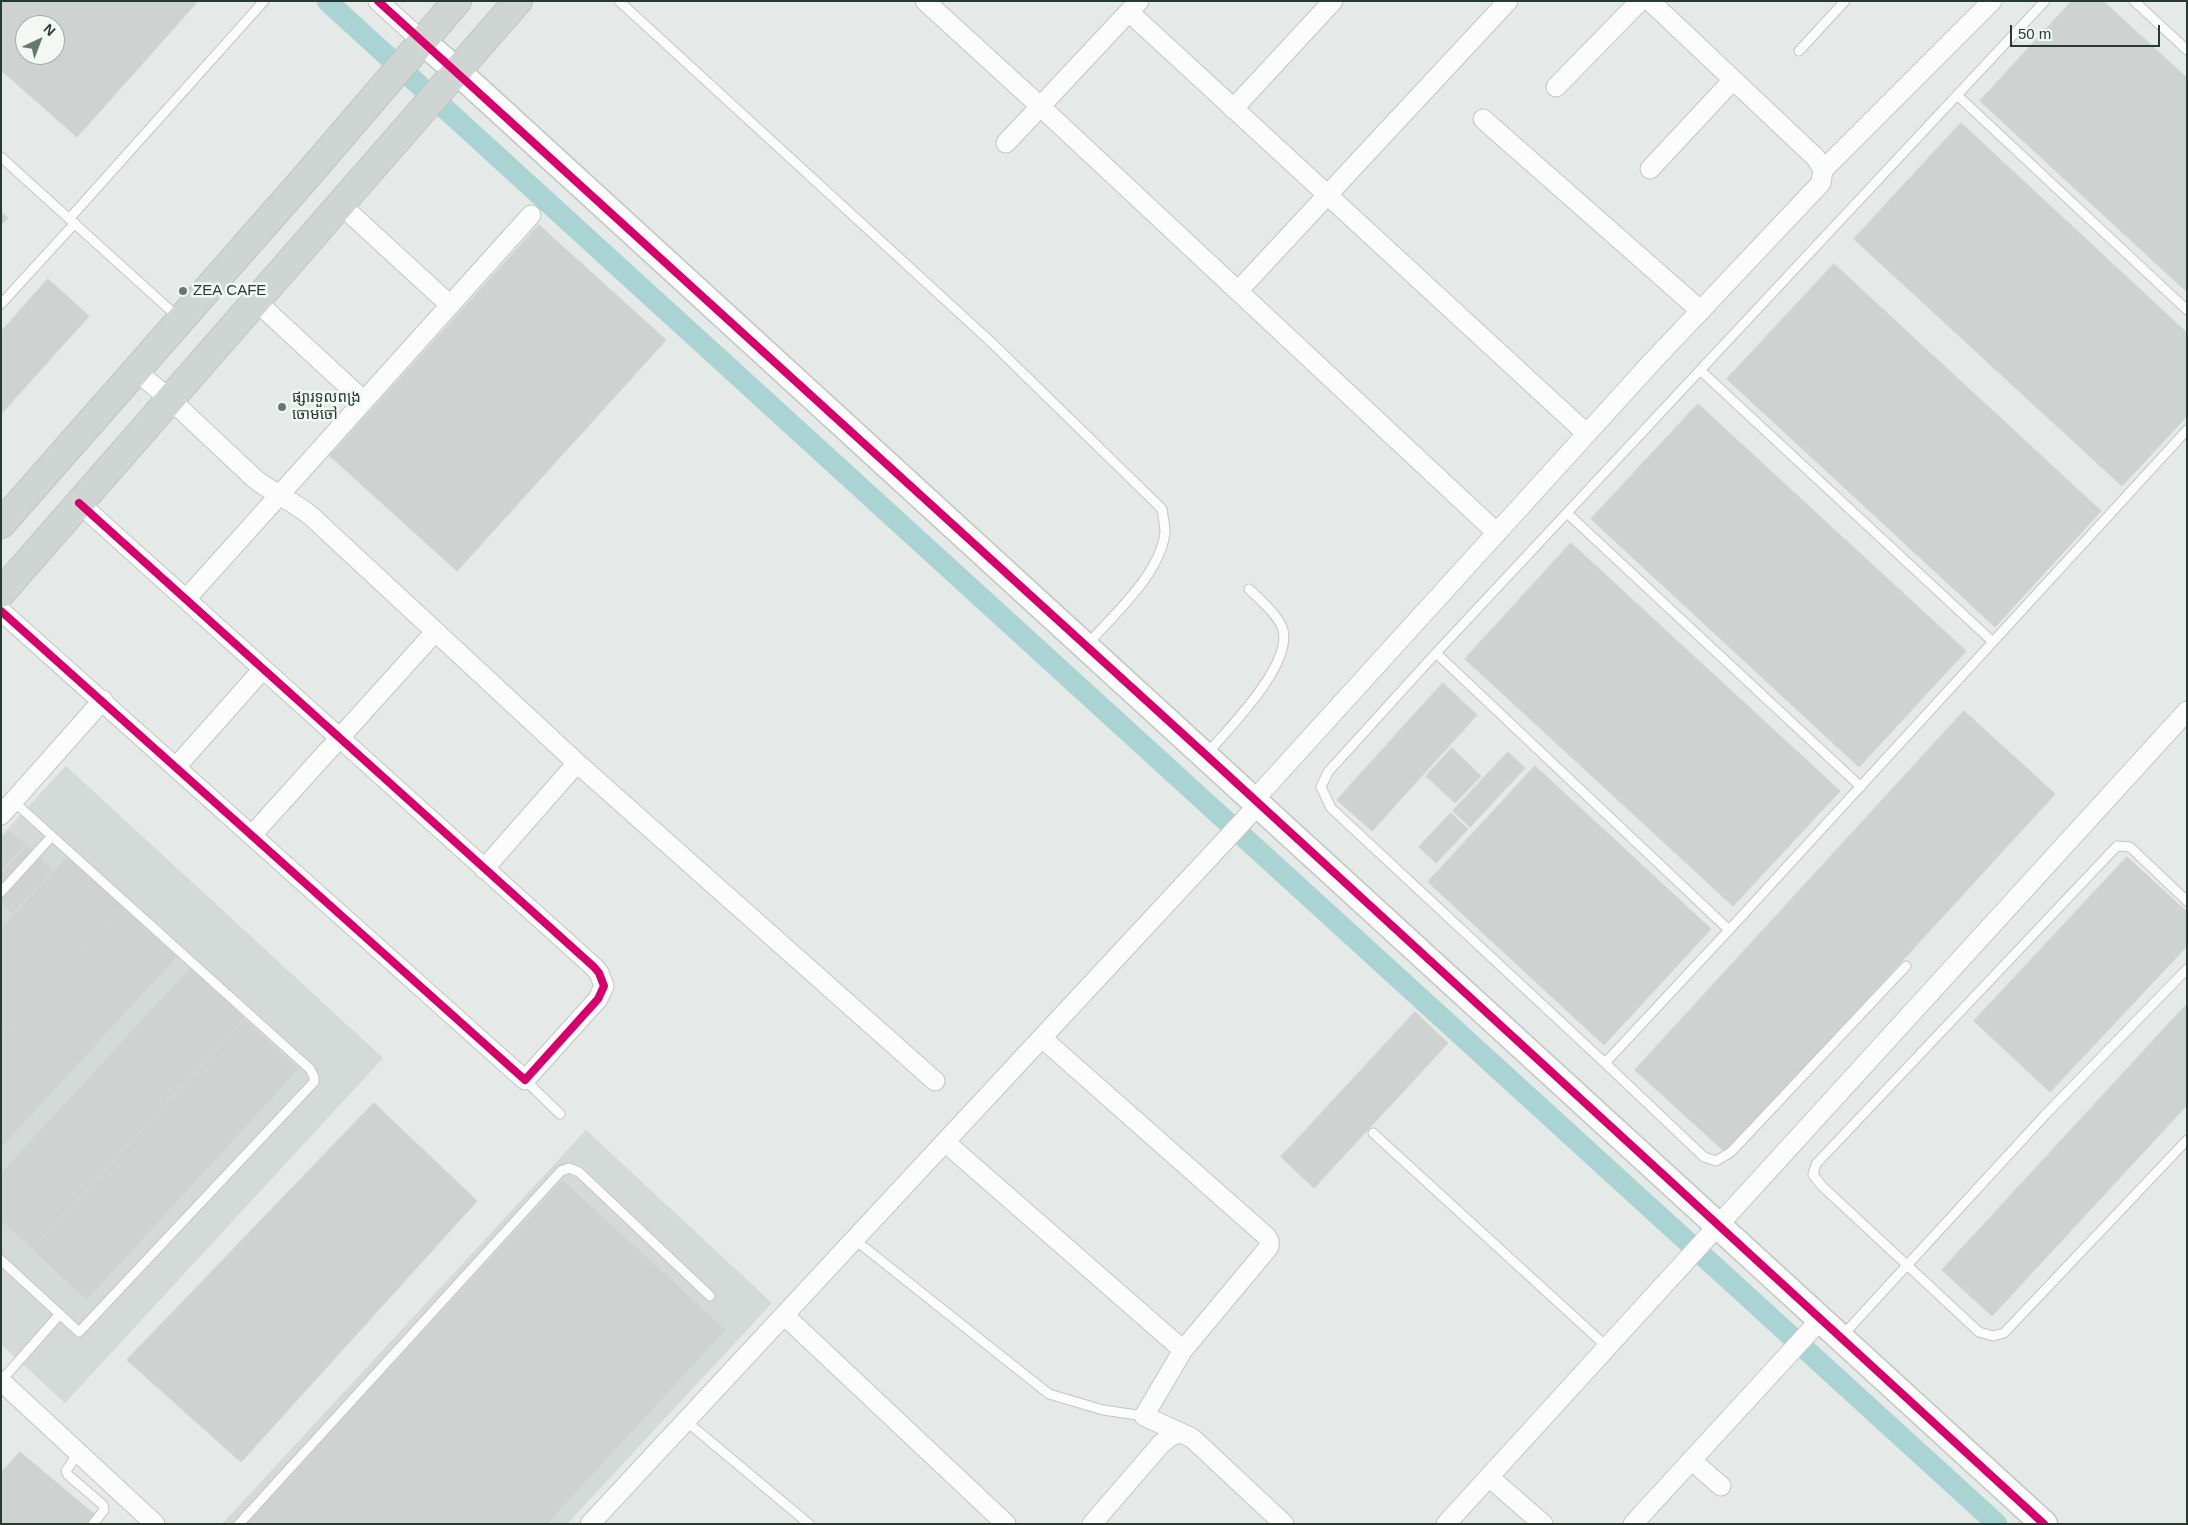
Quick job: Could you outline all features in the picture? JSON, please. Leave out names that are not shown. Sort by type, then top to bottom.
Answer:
[{"type":"main road","points":[[1,524],[181,320],[457,1]]},
{"type":"main road","points":[[1,593],[341,206],[518,1]]},
{"type":"street","points":[[378,1],[406,60],[1086,646],[1206,755],[1249,813],[1815,1325],[1841,1337],[2044,1524]]},
{"type":"street","points":[[925,1],[1041,106],[1497,533]]},
{"type":"street","points":[[1232,109],[1333,1]]},
{"type":"street","points":[[1238,291],[1508,1]]},
{"type":"street","points":[[1556,87],[1640,1]]},
{"type":"street","points":[[1650,1],[1816,158],[1823,170]]},
{"type":"street","points":[[590,1524],[1249,813],[1497,533],[1821,183],[1823,170],[1992,1]]},
{"type":"street","points":[[1006,143],[1134,7],[1232,109],[1587,434]]},
{"type":"street","points":[[1650,169],[1733,80]]},
{"type":"street","points":[[1483,119],[1701,311]]},
{"type":"street","points":[[341,206],[450,305]]},
{"type":"street","points":[[186,599],[531,215]]},
{"type":"street","points":[[257,302],[364,401]]},
{"type":"street","points":[[136,371],[171,400],[255,479],[298,505],[312,516],[434,632],[577,763],[935,1081]]},
{"type":"street","points":[[1,611],[103,700],[525,1080],[598,999],[604,986],[599,973],[594,967],[79,503]]},
{"type":"street","points":[[252,835],[434,632]]},
{"type":"street","points":[[176,767],[263,669]]},
{"type":"street","points":[[5,802],[103,700]]},
{"type":"street","points":[[1446,1524],[2187,711]]},
{"type":"street","points":[[484,869],[577,763]]},
{"type":"street","points":[[1042,1038],[1266,1236],[1269,1241],[1269,1247],[1183,1350],[1144,1416],[1192,1438],[1284,1524]]},
{"type":"street","points":[[945,1142],[1183,1350]]},
{"type":"street","points":[[784,1315],[1006,1524]]},
{"type":"street","points":[[1633,1524],[1815,1325]]},
{"type":"street","points":[[1,1381],[155,1524]]},
{"type":"street","points":[[1092,1524],[1162,1444],[1171,1436],[1180,1433]]},
{"type":"street","points":[[1691,1460],[1721,1486]]},
{"type":"street","points":[[1489,1477],[1542,1524]]},
{"type":"lane","points":[[1,304],[264,1]]},
{"type":"lane","points":[[619,1],[991,342],[1162,509],[1165,533],[1156,563],[1137,588],[1086,646]]},
{"type":"lane","points":[[1799,51],[1845,1]]},
{"type":"lane","points":[[1906,966],[1731,1152],[1716,1161],[1704,1157],[1332,808],[1321,786],[1328,772],[1436,653],[2045,1]]},
{"type":"lane","points":[[2134,1],[2187,50]]},
{"type":"lane","points":[[1957,96],[2187,310]]},
{"type":"lane","points":[[1,157],[181,320]]},
{"type":"lane","points":[[1700,370],[1993,642]]},
{"type":"lane","points":[[1605,1063],[1861,787],[2187,430]]},
{"type":"lane","points":[[1567,513],[1861,787]]},
{"type":"lane","points":[[1206,755],[1260,693],[1276,663],[1284,640],[1282,627],[1250,590]]},
{"type":"lane","points":[[1436,653],[1729,930]]},
{"type":"lane","points":[[1,1260],[79,1332],[314,1082],[314,1077],[306,1066],[52,836],[5,802]]},
{"type":"lane","points":[[1,892],[52,836]]},
{"type":"lane","points":[[2187,901],[2130,847],[2117,846],[1816,1164],[1813,1175],[1822,1187],[1979,1332],[1993,1336],[2004,1332],[2187,1140]]},
{"type":"lane","points":[[1841,1337],[2046,1115],[2187,968]]},
{"type":"lane","points":[[525,1080],[560,1114]]},
{"type":"lane","points":[[1373,1133],[1606,1347]]},
{"type":"lane","points":[[239,1524],[561,1171],[569,1168],[579,1172],[710,1296]]},
{"type":"lane","points":[[854,1239],[1049,1394],[1103,1410],[1144,1416]]},
{"type":"lane","points":[[1,1381],[60,1314]]},
{"type":"lane","points":[[686,1421],[808,1524]]},
{"type":"lane","points":[[78,1453],[66,1470],[68,1475],[102,1505],[104,1510],[93,1524]]},
{"type":"shaded area","points":[[66,766],[383,1058],[65,1403],[1,1344],[1,836]]},
{"type":"shaded area","points":[[586,1130],[772,1303],[567,1524],[222,1524]]},
{"type":"building","points":[[1,1],[198,1],[77,137],[1,70]]},
{"type":"building","points":[[2072,1],[2103,1],[2187,78],[2187,292],[1980,101]]},
{"type":"building","points":[[1961,123],[2187,333],[2187,416],[2122,486],[1854,239]]},
{"type":"building","points":[[1,212],[8,218],[1,225]]},
{"type":"building","points":[[539,225],[666,340],[457,571],[330,456]]},
{"type":"building","points":[[1834,264],[2101,511],[1995,627],[1727,379]]},
{"type":"building","points":[[48,279],[89,316],[1,414],[1,332]]},
{"type":"building","points":[[1698,404],[1966,651],[1859,767],[1591,519]]},
{"type":"building","points":[[1571,543],[1840,791],[1733,906],[1465,659]]},
{"type":"building","points":[[1443,683],[1477,715],[1372,831],[1337,800]]},
{"type":"building","points":[[1964,711],[2055,794],[1726,1153],[1635,1070]]},
{"type":"building","points":[[1452,748],[1481,776],[1455,803],[1426,776]]},
{"type":"building","points":[[1508,752],[1525,768],[1470,827],[1453,811]]},
{"type":"building","points":[[1535,766],[1711,929],[1604,1045],[1428,882]]},
{"type":"building","points":[[1451,813],[1468,829],[1436,863],[1419,847]]},
{"type":"building","points":[[9,831],[25,845],[1,870],[1,840]]},
{"type":"building","points":[[27,847],[52,871],[12,913],[1,902],[1,875]]},
{"type":"building","points":[[68,857],[122,907],[1,1038],[1,930]]},
{"type":"building","points":[[2127,857],[2187,912],[2187,946],[2050,1092],[1974,1021]]},
{"type":"building","points":[[123,908],[176,957],[1,1147],[1,1040]]},
{"type":"building","points":[[190,969],[244,1018],[32,1248],[1,1220],[1,1174]]},
{"type":"building","points":[[2187,1004],[2187,1105],[1992,1316],[1942,1270]]},
{"type":"building","points":[[1415,1012],[1448,1043],[1314,1188],[1281,1157]]},
{"type":"building","points":[[245,1020],[298,1069],[87,1299],[33,1250]]},
{"type":"building","points":[[374,1103],[477,1201],[241,1462],[127,1360]]},
{"type":"building","points":[[563,1181],[725,1330],[546,1524],[250,1524],[248,1522]]},
{"type":"building","points":[[20,1452],[94,1514],[86,1524],[1,1524],[1,1473]]},
{"type":"waterway","points":[[327,1],[1997,1524]]},
{"type":"cycle path","points":[[378,1],[1206,755],[2044,1524]]},
{"type":"cycle path","points":[[1,611],[525,1080],[598,999],[604,986],[599,973],[594,967],[79,503]]},
{"type":"place","name":"ZEA CAFE","points":[[183,291]]},
{"type":"place","name":"ផ្សារទួលពង្រ ចោមចៅ","points":[[282,407]]}]
